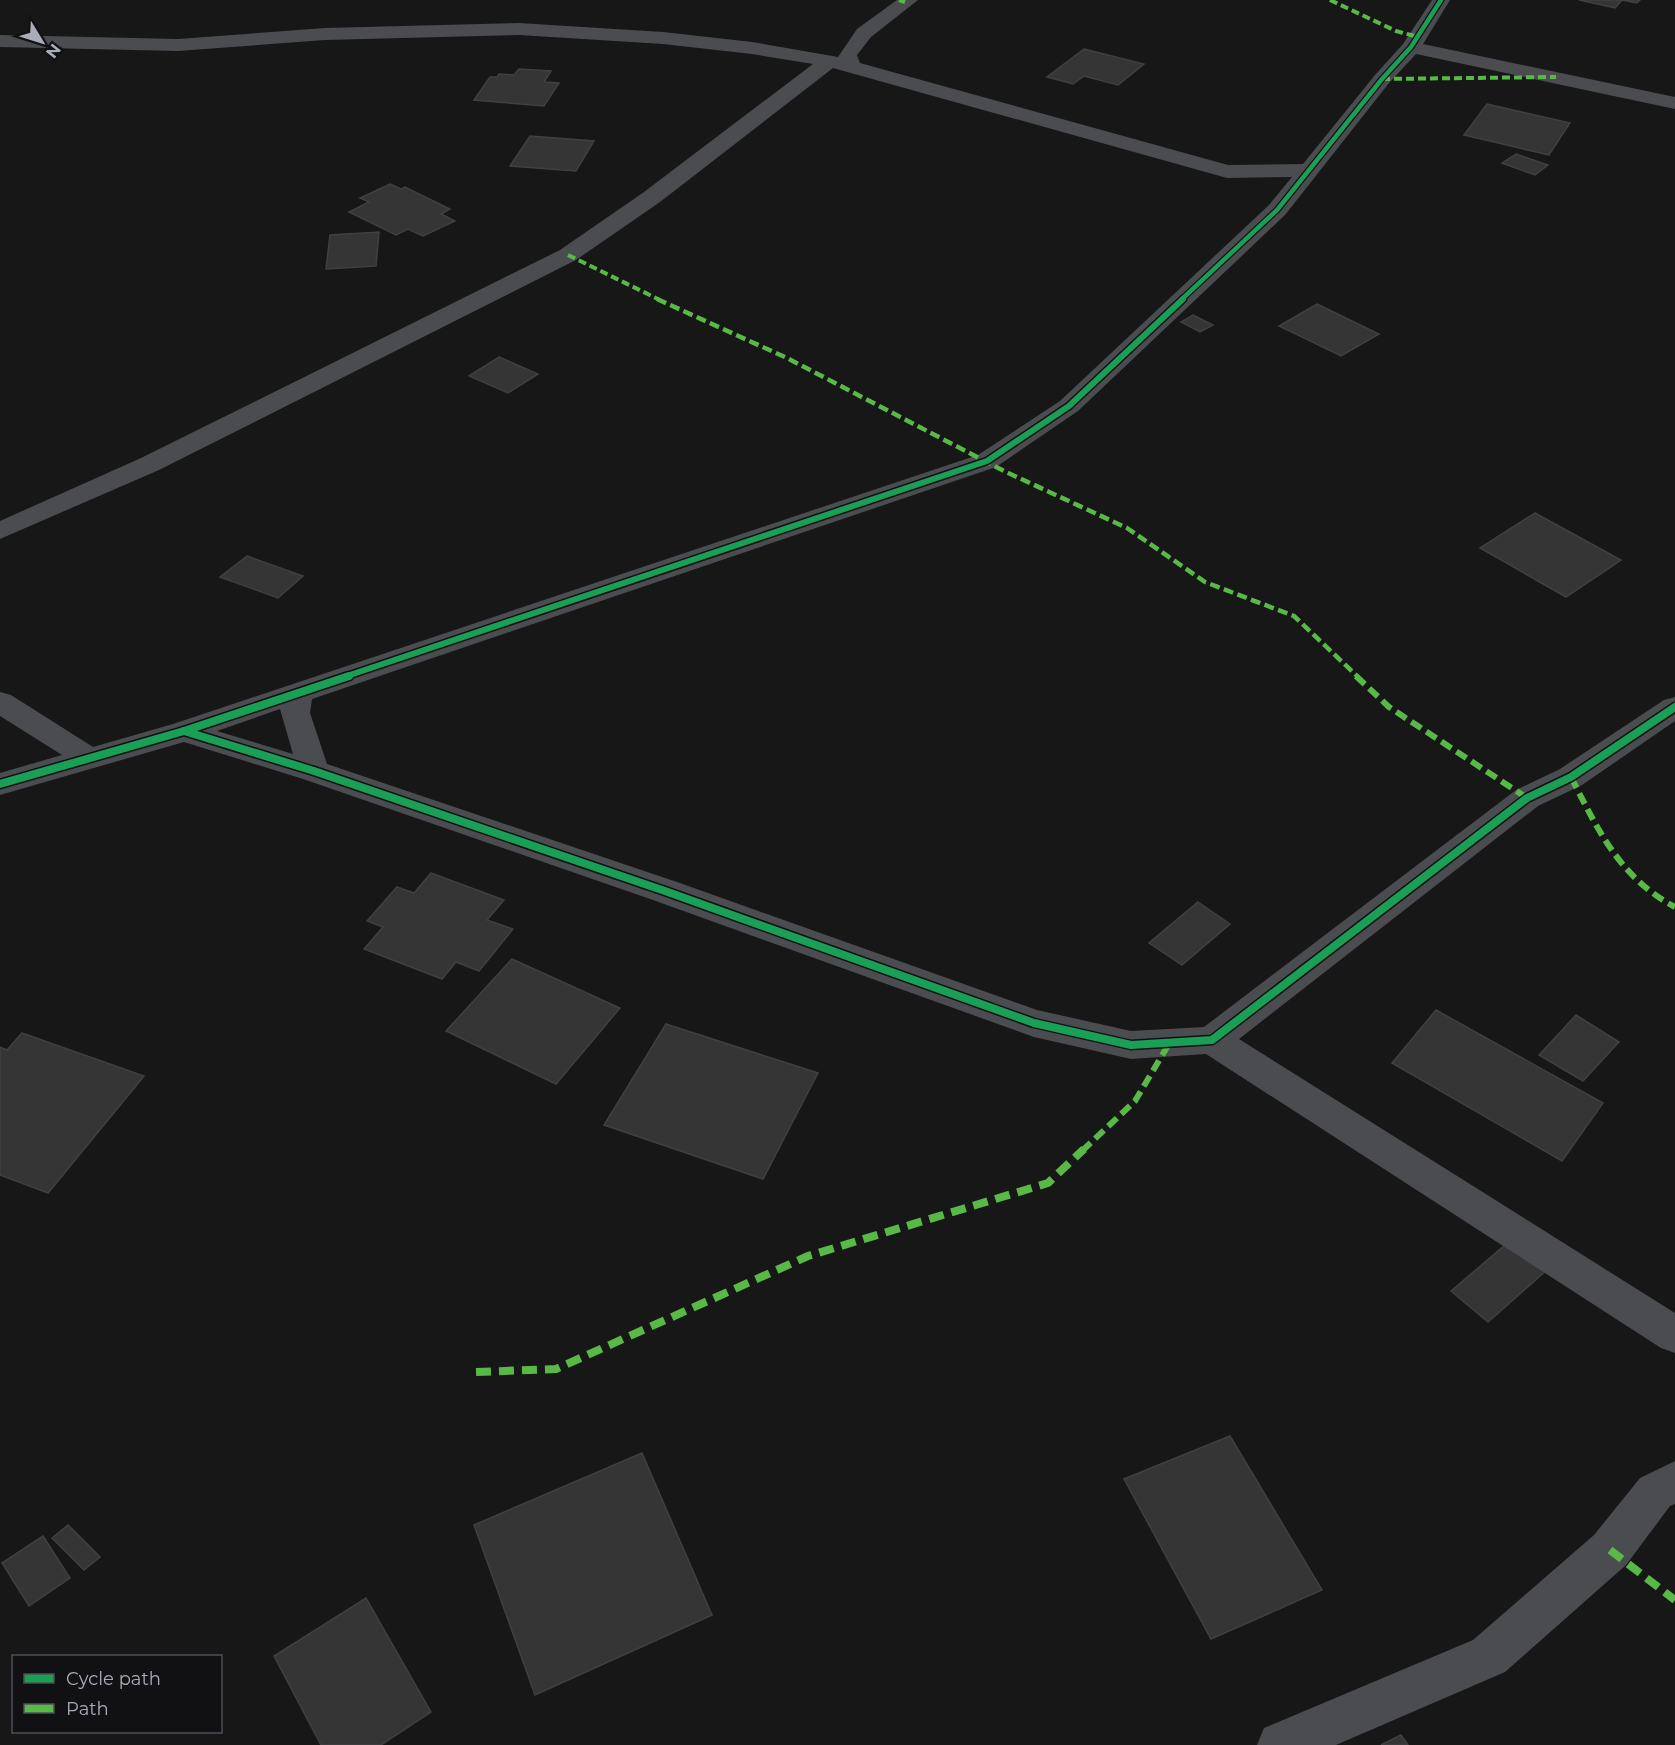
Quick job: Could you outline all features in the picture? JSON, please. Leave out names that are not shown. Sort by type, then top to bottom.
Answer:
[{"type":"street","points":[[0,531],[150,464],[568,255],[841,64],[864,33],[909,0]]},
{"type":"street","points":[[0,784],[87,757],[184,731],[987,460],[1069,406],[1263,199],[1308,170],[1411,47],[1442,0]]},
{"type":"street","points":[[0,40],[178,45],[324,34],[519,29],[663,38],[752,48],[841,64],[1227,172],[1308,170]]},
{"type":"street","points":[[1411,47],[1675,103]]},
{"type":"street","points":[[1227,172],[1263,199]]},
{"type":"street","points":[[298,692],[295,713],[314,771]]},
{"type":"street","points":[[0,702],[87,757]]},
{"type":"street","points":[[184,731],[314,771],[676,895],[1034,1023],[1131,1045],[1212,1040],[1527,798],[1571,777],[1675,707]]},
{"type":"street","points":[[1212,1040],[1675,1335]]},
{"type":"street","points":[[1281,1745],[1490,1656],[1610,1550],[1655,1492],[1675,1481]]},
{"type":"building","points":[[1579,0],[1622,0],[1615,8]]},
{"type":"building","points":[[1622,0],[1640,0],[1637,3]]},
{"type":"building","points":[[1084,49],[1144,64],[1118,85],[1084,76],[1073,84],[1047,77]]},
{"type":"building","points":[[519,69],[551,71],[544,82],[559,83],[544,106],[474,100],[490,77],[497,77],[499,74],[514,75]]},
{"type":"building","points":[[1487,104],[1570,123],[1549,155],[1464,135]]},
{"type":"building","points":[[530,136],[594,141],[576,171],[510,166]]},
{"type":"building","points":[[1516,154],[1548,165],[1535,175],[1502,163]]},
{"type":"building","points":[[390,184],[401,189],[405,187],[450,209],[441,214],[455,221],[423,236],[408,229],[396,235],[349,212],[369,202],[360,198]]},
{"type":"building","points":[[379,232],[376,266],[326,269],[330,235]]},
{"type":"building","points":[[1317,304],[1379,334],[1341,356],[1279,326]]},
{"type":"building","points":[[1193,315],[1213,325],[1200,332],[1181,322]]},
{"type":"building","points":[[499,357],[538,374],[508,393],[469,376]]},
{"type":"building","points":[[1535,513],[1621,560],[1566,597],[1480,548]]},
{"type":"building","points":[[247,556],[303,576],[278,598],[220,577]]},
{"type":"building","points":[[431,873],[504,900],[487,920],[513,929],[479,971],[456,962],[442,979],[364,949],[383,927],[367,921],[397,887],[414,893]]},
{"type":"building","points":[[1198,902],[1230,924],[1182,965],[1149,943]]},
{"type":"building","points":[[512,959],[620,1008],[556,1084],[446,1031]]},
{"type":"building","points":[[1436,1010],[1603,1103],[1562,1161],[1392,1063]]},
{"type":"building","points":[[1576,1015],[1619,1042],[1583,1081],[1539,1055]]},
{"type":"building","points":[[666,1024],[818,1073],[763,1179],[604,1125]]},
{"type":"building","points":[[22,1033],[144,1076],[48,1193],[0,1175],[0,1047],[7,1050]]},
{"type":"building","points":[[1512,1239],[1548,1269],[1488,1322],[1451,1291]]},
{"type":"building","points":[[1230,1436],[1322,1590],[1211,1639],[1124,1479]]},
{"type":"building","points":[[642,1453],[712,1615],[535,1695],[474,1525]]},
{"type":"building","points":[[68,1525],[100,1557],[84,1570],[52,1538]]},
{"type":"building","points":[[43,1536],[70,1578],[29,1606],[2,1563]]},
{"type":"building","points":[[366,1598],[431,1712],[381,1745],[321,1745],[274,1656]]},
{"type":"building","points":[[1401,1735],[1408,1745],[1381,1745]]},
{"type":"marked path","points":[[899,0],[905,2]]},
{"type":"marked path","points":[[1330,0],[1396,31],[1418,37]]},
{"type":"marked path","points":[[1382,79],[1556,77]]},
{"type":"marked path","points":[[568,255],[613,279],[787,358],[1004,471],[1127,528],[1205,582],[1294,616],[1389,707],[1527,798]]},
{"type":"marked path","points":[[1571,777],[1600,833],[1625,869],[1656,897],[1675,907]]},
{"type":"marked path","points":[[476,1372],[556,1369],[808,1256],[1048,1183],[1135,1101],[1170,1042]]},
{"type":"marked path","points":[[1610,1550],[1675,1600]]},
{"type":"cycle path","points":[[0,784],[184,731],[987,461],[1069,406],[1277,210],[1382,79],[1411,47],[1441,0]]},
{"type":"cycle path","points":[[184,731],[314,771],[665,891],[1034,1023],[1131,1045],[1212,1040],[1527,798],[1571,777],[1675,707]]}]
